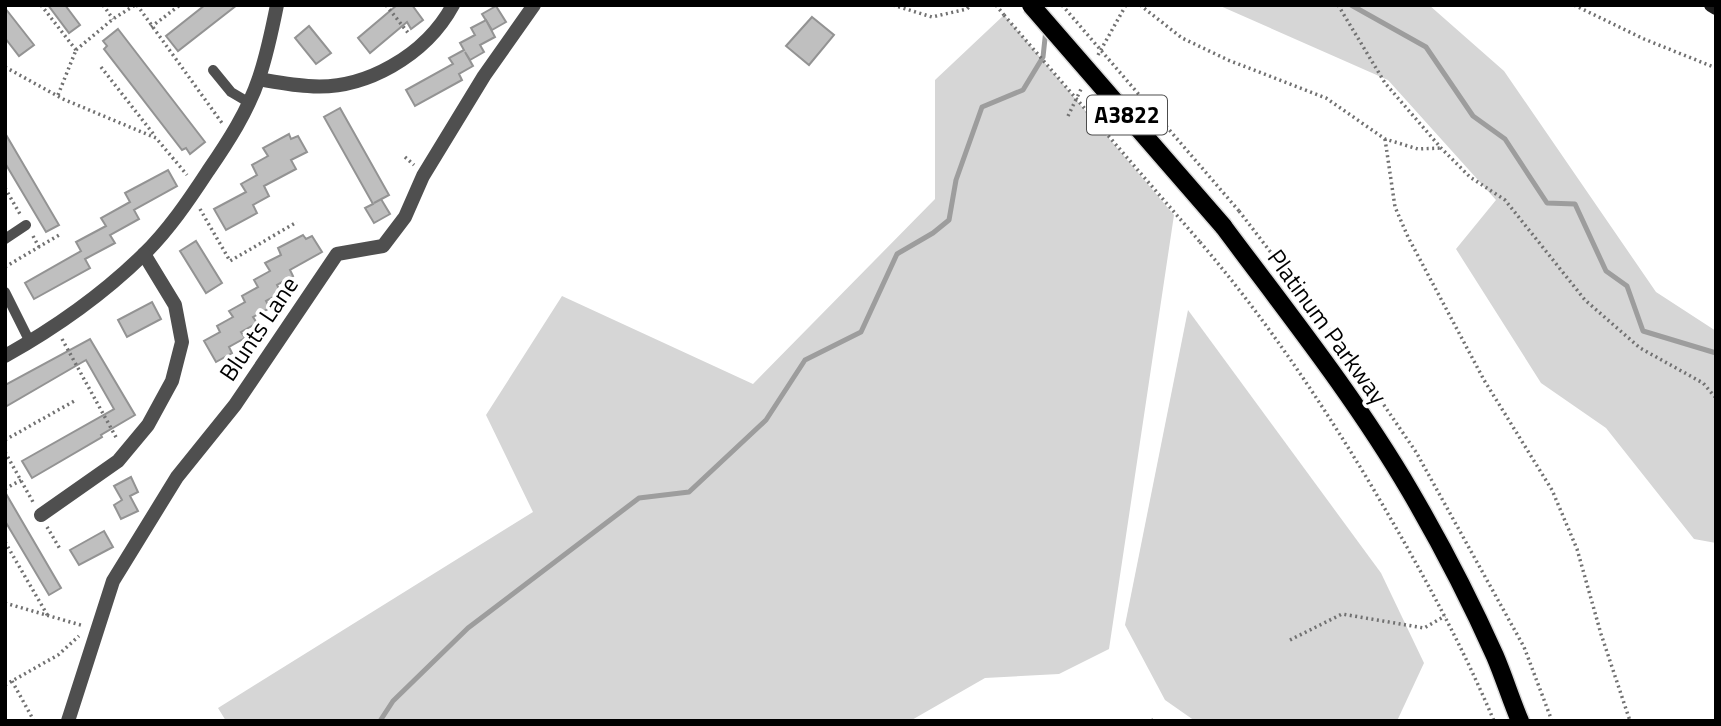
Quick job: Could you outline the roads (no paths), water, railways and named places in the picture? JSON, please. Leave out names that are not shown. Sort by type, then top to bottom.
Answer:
[{"type":"main road","name":"Platinum Parkway","points":[[1031,5],[1223,226],[1305,334],[1383,447],[1458,580],[1490,646],[1520,721]]},
{"type":"street","points":[[5,356],[89,301],[144,254],[195,191],[232,137],[259,79],[276,5]]},
{"type":"street","points":[[259,79],[309,87],[342,84],[369,76],[420,48],[453,5]]},
{"type":"street","name":"Blunts Lane","points":[[68,721],[113,581],[177,477],[235,405],[337,254],[383,246],[405,217],[423,176],[477,86],[534,5]]},
{"type":"street","points":[[41,514],[118,461],[148,425],[172,381],[182,342],[175,305],[144,254]]},
{"type":"lane","points":[[213,70],[231,92],[248,102]]},
{"type":"lane","points":[[5,239],[26,225]]},
{"type":"lane","points":[[5,292],[30,342]]},
{"type":"waterway","points":[[1351,5],[1426,47],[1473,116],[1505,139],[1547,203],[1575,204],[1606,271],[1627,286],[1643,331],[1716,353]]},
{"type":"waterway","points":[[380,721],[393,701],[468,628],[639,498],[689,492],[766,420],[805,360],[861,332],[897,254],[933,233],[949,220],[956,180],[982,107],[1023,90],[1043,57],[1046,29]]}]
